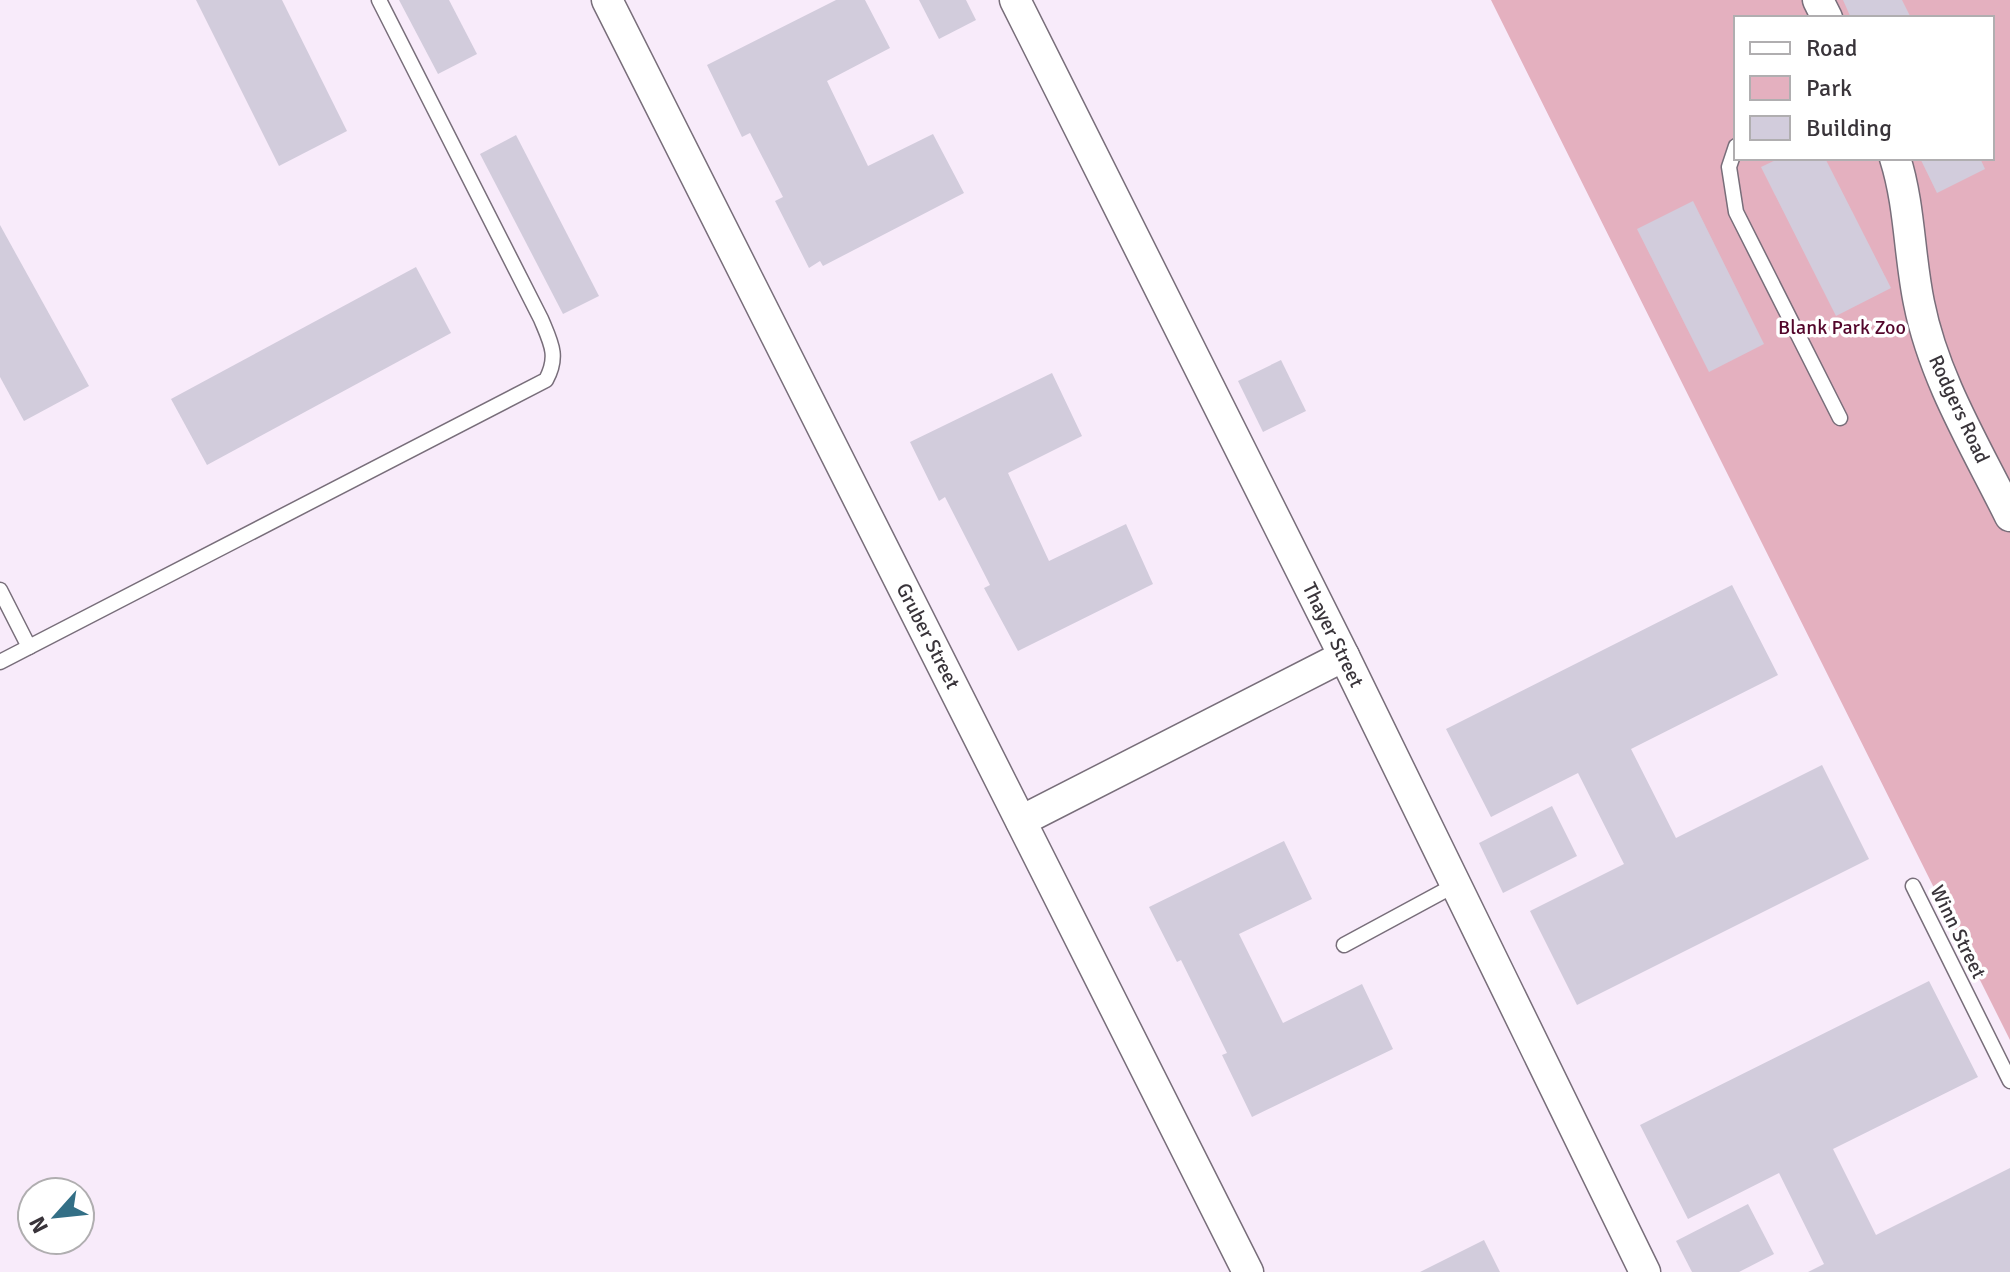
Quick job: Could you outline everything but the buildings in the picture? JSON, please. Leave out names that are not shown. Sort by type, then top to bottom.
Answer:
[{"type":"street","name":"Gruber Street","points":[[607,0],[1248,1272]]},
{"type":"street","name":"Thayer Street","points":[[1015,0],[1344,656],[1645,1272]]},
{"type":"street","name":"Rodgers Road","points":[[1895,160],[1907,208],[1919,302],[1931,350],[1938,371],[2010,516]]},
{"type":"street","points":[[1021,821],[1344,656]]},
{"type":"lane","points":[[0,662],[546,380],[555,364],[551,343],[541,319],[379,0]]},
{"type":"lane","points":[[1734,152],[1729,167],[1736,212],[1840,418]]},
{"type":"lane","points":[[0,590],[29,647]]},
{"type":"lane","points":[[1344,945],[1455,885]]},
{"type":"lane","name":"Winn Street","points":[[1913,886],[2010,1081]]},
{"type":"green space","name":"Blank Park Zoo","points":[[1491,0],[2010,0],[2010,1040]]}]
